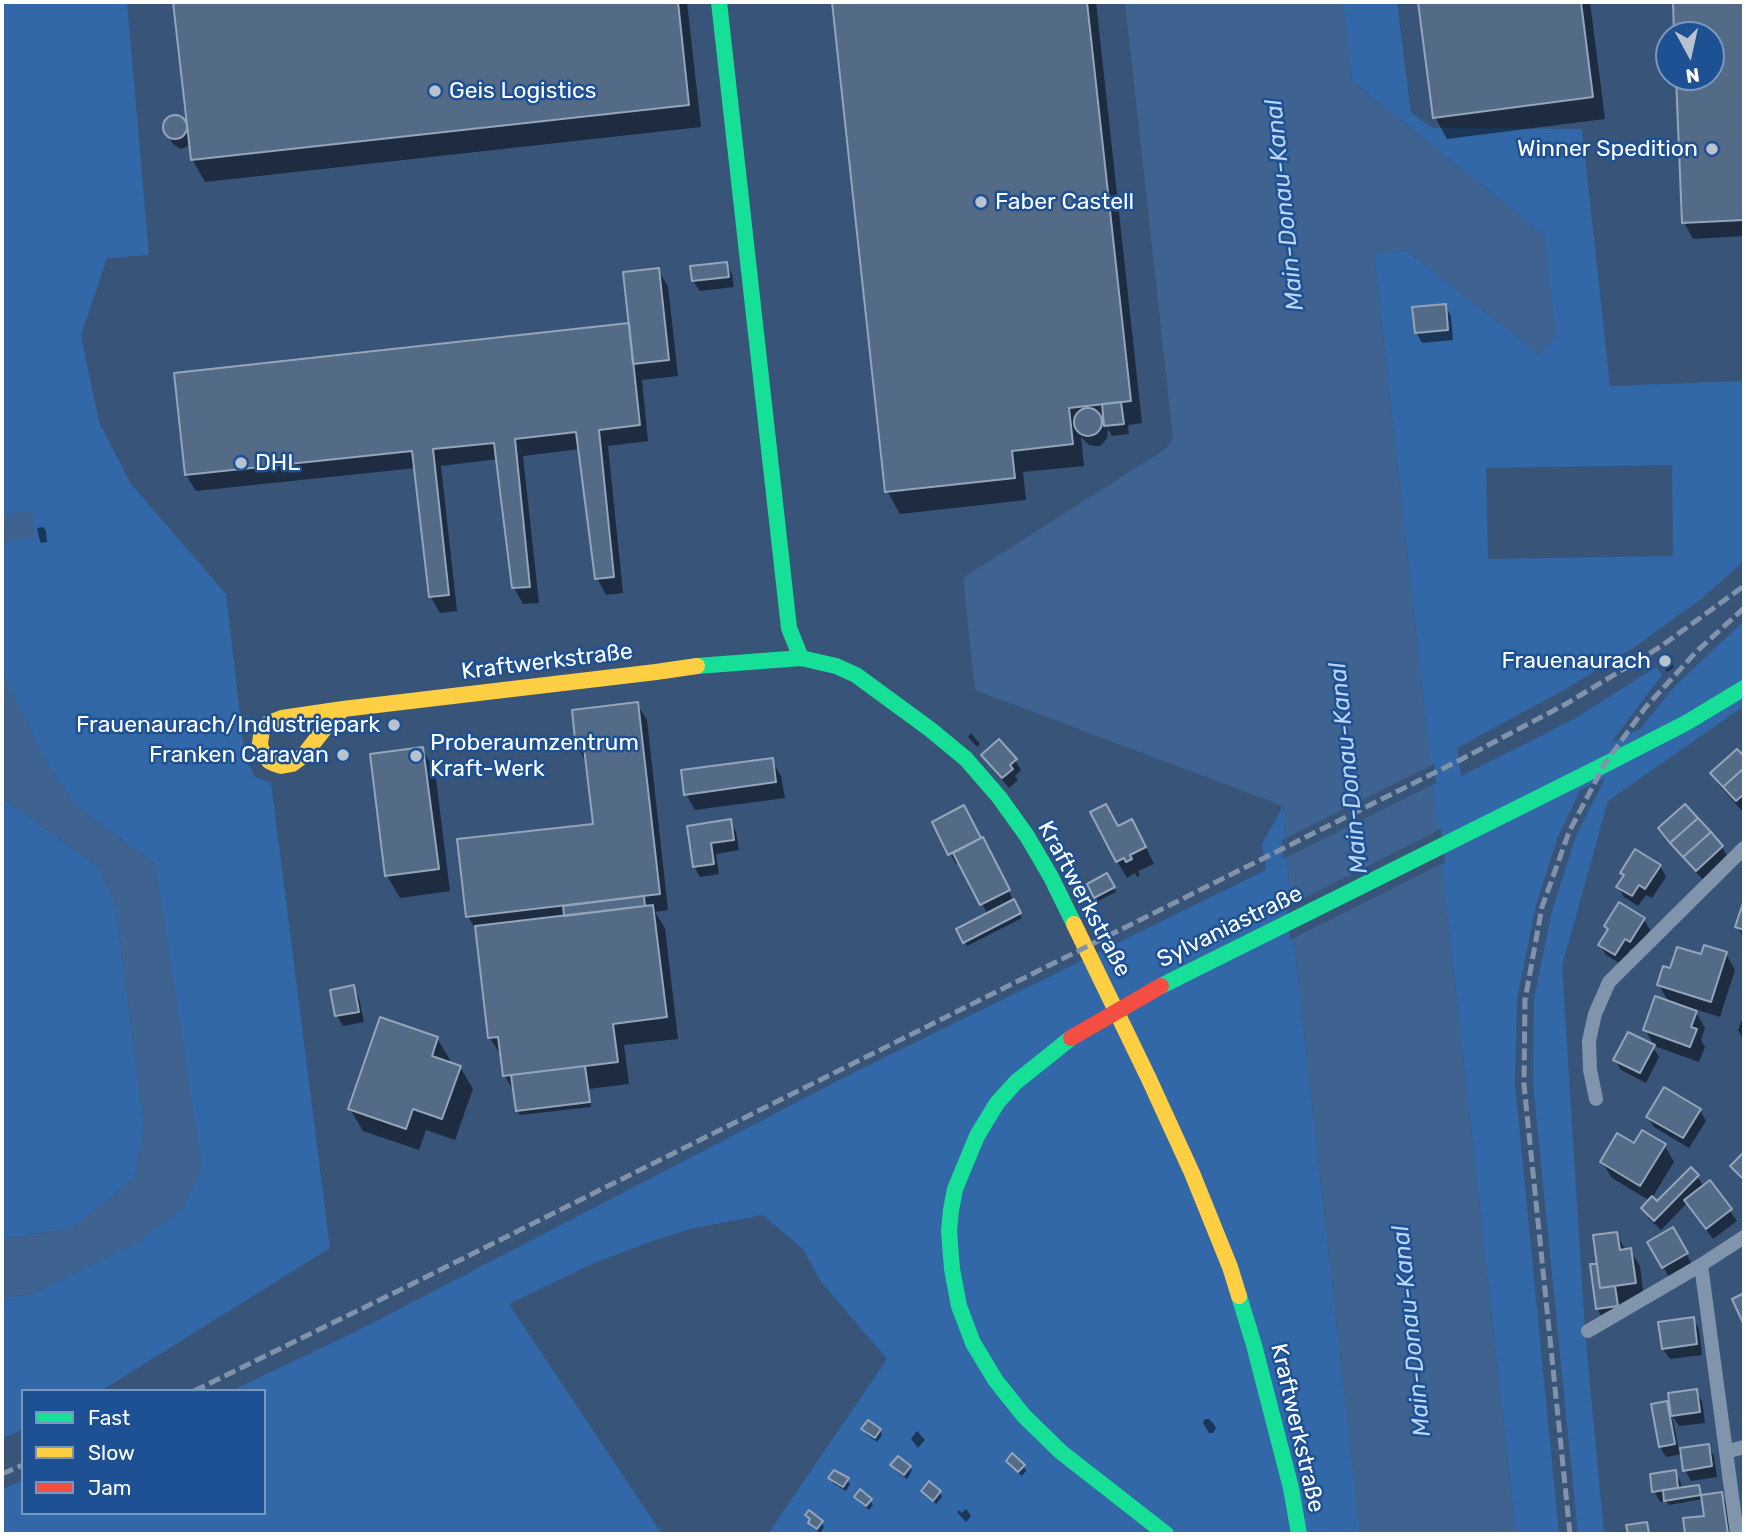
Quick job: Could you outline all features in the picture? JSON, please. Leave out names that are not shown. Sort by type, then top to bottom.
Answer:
[{"type":"street","points":[[719,2],[789,628],[801,658]]},
{"type":"street","name":"Kraftwerkstraße","points":[[343,709],[304,755],[292,764],[275,764],[261,750],[262,730],[267,724],[343,709],[701,665],[801,658],[836,666],[856,675],[966,759],[999,797],[1027,836],[1052,879],[1192,1173],[1230,1267],[1265,1383],[1291,1488],[1299,1534]]},
{"type":"street","name":"Sylvaniastraße","points":[[1166,1534],[1061,1452],[1024,1416],[996,1381],[973,1343],[959,1306],[954,1282],[949,1231],[951,1210],[955,1189],[971,1149],[998,1103],[1016,1082],[1071,1038],[1161,986],[1501,818],[1686,723],[1744,688]]},
{"type":"street","points":[[1596,1099],[1590,1070],[1589,1041],[1595,1014],[1609,982],[1744,848]]},
{"type":"street","points":[[1588,1331],[1744,1237]]},
{"type":"street","points":[[1701,1265],[1737,1534]]},
{"type":"street","points":[[1726,1452],[1744,1447]]},
{"type":"shaded area","points":[[2,2],[127,2],[149,255],[107,258],[81,335],[99,422],[131,484],[226,594],[245,758],[255,777],[271,783],[330,1248],[104,1389],[21,1389],[21,1430],[2,1439],[2,1298],[33,1294],[182,1210],[156,865],[74,804],[41,753],[2,670]]},
{"type":"shaded area","points":[[1343,2],[1397,2],[1411,113],[1433,128],[1582,129],[1610,386],[1744,381],[1744,561],[1700,600],[1636,646],[1564,690],[1457,748],[1461,776],[1574,719],[1656,667],[1662,675],[1610,744],[1641,728],[1675,686],[1744,621],[1744,706],[1608,801],[1562,966],[1585,1331],[1604,1534],[1578,1534],[1533,1084],[1534,999],[1552,911],[1576,836],[1605,778],[1580,790],[1558,837],[1536,905],[1517,999],[1515,1084],[1559,1534],[1516,1534],[1374,254],[1406,250],[1540,355],[1545,236],[1352,81]],"holes":[[[1672,465],[1673,556],[1488,559],[1486,468]]]},
{"type":"shaded area","points":[[2,794],[4,799],[97,866],[115,902],[144,1126],[135,1178],[73,1228],[2,1239]]},
{"type":"shaded area","points":[[1283,806],[1292,923],[1360,1534],[768,1534],[887,1359],[822,1283],[802,1248],[763,1215],[690,1229],[649,1242],[592,1264],[509,1304],[662,1534],[2,1534],[2,1489],[21,1481],[21,1515],[266,1515],[266,1389],[235,1389],[361,1329],[849,1075],[1266,870],[1262,844]]},
{"type":"water","name":"Main-Donau-Kanal","points":[[1125,2],[1343,2],[1352,81],[1545,236],[1556,335],[1540,355],[1406,250],[1374,254],[1516,1534],[1360,1534],[1292,923],[1283,806],[975,690],[963,578],[1167,448],[1173,438]]},
{"type":"water","points":[[31,510],[35,538],[2,543],[2,515]]},
{"type":"water","points":[[2,670],[41,753],[74,804],[156,865],[202,1167],[182,1210],[137,1243],[33,1294],[2,1298],[2,1239],[73,1228],[135,1178],[144,1126],[115,902],[97,866],[4,799]]},
{"type":"pier","points":[[1434,764],[1436,783],[1283,859],[1282,840]]},
{"type":"pier","points":[[1441,829],[1445,862],[1290,940],[1287,907]]},
{"type":"building","name":"Geis Logistics","points":[[173,2],[678,2],[689,105],[191,160]]},
{"type":"building","name":"Faber Castell","points":[[832,2],[1087,2],[1131,401],[1069,408],[1073,444],[1012,451],[1015,478],[885,492]]},
{"type":"building","points":[[1418,2],[1581,2],[1593,97],[1433,118]]},
{"type":"building","name":"Winner Spedition","points":[[1673,2],[1744,2],[1744,220],[1682,223],[1677,91],[1725,91],[1725,21],[1674,21]]},
{"type":"building","points":[[175,115],[186,122],[187,127],[180,138],[175,139],[164,132],[163,127],[170,116]]},
{"type":"building","points":[[727,262],[729,277],[692,281],[690,266]]},
{"type":"building","points":[[659,268],[669,360],[633,364],[623,272]]},
{"type":"building","points":[[1446,304],[1448,330],[1415,333],[1412,307]]},
{"type":"building","name":"DHL","points":[[629,323],[640,425],[599,430],[614,577],[595,579],[576,432],[515,439],[530,587],[512,588],[494,443],[433,449],[449,595],[429,597],[412,451],[185,475],[174,373]]},
{"type":"building","points":[[1121,402],[1124,424],[1104,426],[1102,404]]},
{"type":"building","points":[[1088,408],[1098,412],[1102,422],[1098,432],[1088,436],[1078,432],[1074,422],[1078,412]]},
{"type":"building","points":[[638,702],[660,894],[466,917],[457,839],[593,824],[584,748],[576,749],[572,710]]},
{"type":"building","points":[[999,739],[1017,759],[1010,765],[1013,769],[1002,778],[981,755]]},
{"type":"building","points":[[423,747],[439,869],[385,876],[370,754]]},
{"type":"building","points":[[1737,749],[1744,756],[1744,768],[1723,787],[1710,773]]},
{"type":"building","points":[[773,758],[776,782],[684,795],[681,770]]},
{"type":"building","points":[[1744,768],[1744,794],[1736,801],[1723,787]]},
{"type":"building","points":[[1106,804],[1118,826],[1132,819],[1146,847],[1130,855],[1132,859],[1126,862],[1124,858],[1116,862],[1090,812]]},
{"type":"building","points":[[1685,804],[1698,818],[1670,843],[1658,828]]},
{"type":"building","points":[[964,805],[981,838],[948,855],[932,822]]},
{"type":"building","points":[[1698,818],[1711,832],[1683,857],[1670,843]]},
{"type":"building","points":[[731,819],[734,840],[711,843],[714,864],[693,867],[687,826]]},
{"type":"building","points":[[1711,832],[1723,846],[1696,871],[1683,857]]},
{"type":"building","points":[[983,837],[1010,890],[980,905],[953,853]]},
{"type":"building","points":[[1635,849],[1661,865],[1645,889],[1639,885],[1632,896],[1616,887],[1624,875],[1620,873]]},
{"type":"building","points":[[1107,873],[1115,887],[1094,898],[1087,884]]},
{"type":"building","points":[[644,896],[645,906],[564,916],[563,906]]},
{"type":"building","points":[[1014,899],[1021,913],[963,943],[956,929]]},
{"type":"building","points":[[1744,900],[1744,930],[1735,927]]},
{"type":"building","points":[[1619,902],[1645,918],[1630,942],[1625,939],[1615,955],[1598,945],[1608,929],[1604,926]]},
{"type":"building","points":[[653,905],[667,1017],[613,1024],[618,1062],[503,1076],[498,1037],[488,1038],[475,926]]},
{"type":"building","points":[[1704,945],[1727,952],[1711,1002],[1657,985],[1663,966],[1670,968],[1677,947],[1701,954]]},
{"type":"building","points":[[354,985],[359,1012],[335,1016],[330,990]]},
{"type":"building","points":[[1655,996],[1697,1011],[1691,1027],[1697,1029],[1690,1047],[1643,1030]]},
{"type":"building","points":[[380,1017],[438,1037],[432,1056],[461,1066],[442,1119],[413,1109],[406,1129],[348,1109]]},
{"type":"building","points":[[1628,1032],[1655,1045],[1640,1073],[1613,1060]]},
{"type":"building","points":[[585,1066],[590,1102],[516,1111],[511,1075]]},
{"type":"building","points":[[1664,1087],[1701,1109],[1683,1138],[1646,1117]]},
{"type":"building","points":[[1642,1130],[1666,1144],[1640,1186],[1600,1162],[1617,1133],[1634,1143]]},
{"type":"building","points":[[1744,1152],[1744,1180],[1730,1166]]},
{"type":"building","points":[[1691,1167],[1699,1175],[1654,1221],[1641,1208],[1652,1196],[1657,1201]]},
{"type":"building","points":[[1710,1180],[1732,1209],[1706,1229],[1684,1200]]},
{"type":"building","points":[[1673,1227],[1688,1253],[1662,1268],[1647,1242]]},
{"type":"building","points":[[1617,1232],[1620,1250],[1631,1248],[1636,1283],[1600,1288],[1593,1235]]},
{"type":"building","points":[[1590,1264],[1597,1264],[1600,1288],[1615,1286],[1618,1306],[1596,1309]]},
{"type":"building","points":[[1744,1293],[1744,1323],[1743,1323],[1732,1299]]},
{"type":"building","points":[[1694,1317],[1697,1344],[1662,1349],[1658,1322]]},
{"type":"building","points":[[1697,1389],[1700,1412],[1671,1416],[1668,1393]]},
{"type":"building","points":[[1667,1401],[1675,1444],[1659,1447],[1651,1404]]},
{"type":"building","points":[[868,1420],[881,1429],[875,1438],[861,1429]]},
{"type":"building","points":[[1709,1444],[1712,1466],[1683,1471],[1680,1448]]},
{"type":"building","points":[[1012,1453],[1025,1465],[1018,1472],[1006,1461]]},
{"type":"building","points":[[898,1456],[911,1466],[904,1475],[890,1465]]},
{"type":"building","points":[[834,1470],[849,1478],[843,1487],[828,1478]]},
{"type":"building","points":[[1676,1470],[1678,1488],[1652,1492],[1650,1474]]},
{"type":"building","points":[[929,1481],[941,1491],[933,1501],[921,1491]]},
{"type":"building","points":[[1699,1485],[1701,1495],[1664,1501],[1663,1490]]},
{"type":"building","points":[[860,1489],[872,1499],[866,1506],[854,1497]]},
{"type":"building","points":[[1722,1492],[1728,1534],[1685,1534],[1683,1518],[1704,1516],[1701,1495]]},
{"type":"building","points":[[809,1510],[823,1521],[817,1529],[808,1523],[810,1519],[805,1515]]},
{"type":"building","points":[[1647,1522],[1649,1534],[1628,1534],[1626,1525]]},
{"type":"railway","points":[[198,1389],[1460,760],[1566,704],[1660,647],[1744,586]]},
{"type":"railway","points":[[1570,1534],[1524,1085],[1525,1000],[1542,907],[1569,832],[1604,765],[1645,708],[1696,652],[1744,608]]},
{"type":"railway","points":[[2,1474],[21,1466]]},
{"type":"traffic: fast","points":[[719,2],[789,628],[801,658]]},
{"type":"traffic: fast","points":[[697,666],[801,658],[836,666],[856,675],[966,759],[999,797],[1027,836],[1074,924]]},
{"type":"traffic: fast","points":[[1161,986],[1604,765],[1686,723],[1744,688]]},
{"type":"traffic: fast","points":[[1071,1038],[1016,1082],[997,1103],[977,1136],[955,1189],[951,1210],[949,1231],[952,1269],[959,1306],[973,1343],[996,1381],[1024,1416],[1061,1452],[1166,1534]]},
{"type":"traffic: fast","points":[[1239,1296],[1291,1488],[1299,1534]]},
{"type":"traffic: slow","points":[[343,709],[304,755],[292,764],[275,764],[269,761],[261,749],[262,730],[267,724],[282,718],[343,709],[697,666]]},
{"type":"traffic: slow","points":[[1074,924],[1192,1173],[1239,1296]]},
{"type":"traffic: jam","points":[[1071,1038],[1161,986]]},
{"type":"place","name":"Geis Logistics","points":[[435,91]]},
{"type":"place","name":"Winner Spedition","points":[[1712,149]]},
{"type":"place","name":"Faber Castell","points":[[981,202]]},
{"type":"place","name":"DHL","points":[[241,463]]},
{"type":"place","name":"Frauenaurach","points":[[1665,661]]},
{"type":"place","name":"Frauenaurach/Industriepark","points":[[394,725]]},
{"type":"place","name":"Franken Caravan","points":[[343,755]]},
{"type":"place","name":"Proberaumzentrum Kraft-Werk","points":[[416,756]]}]
